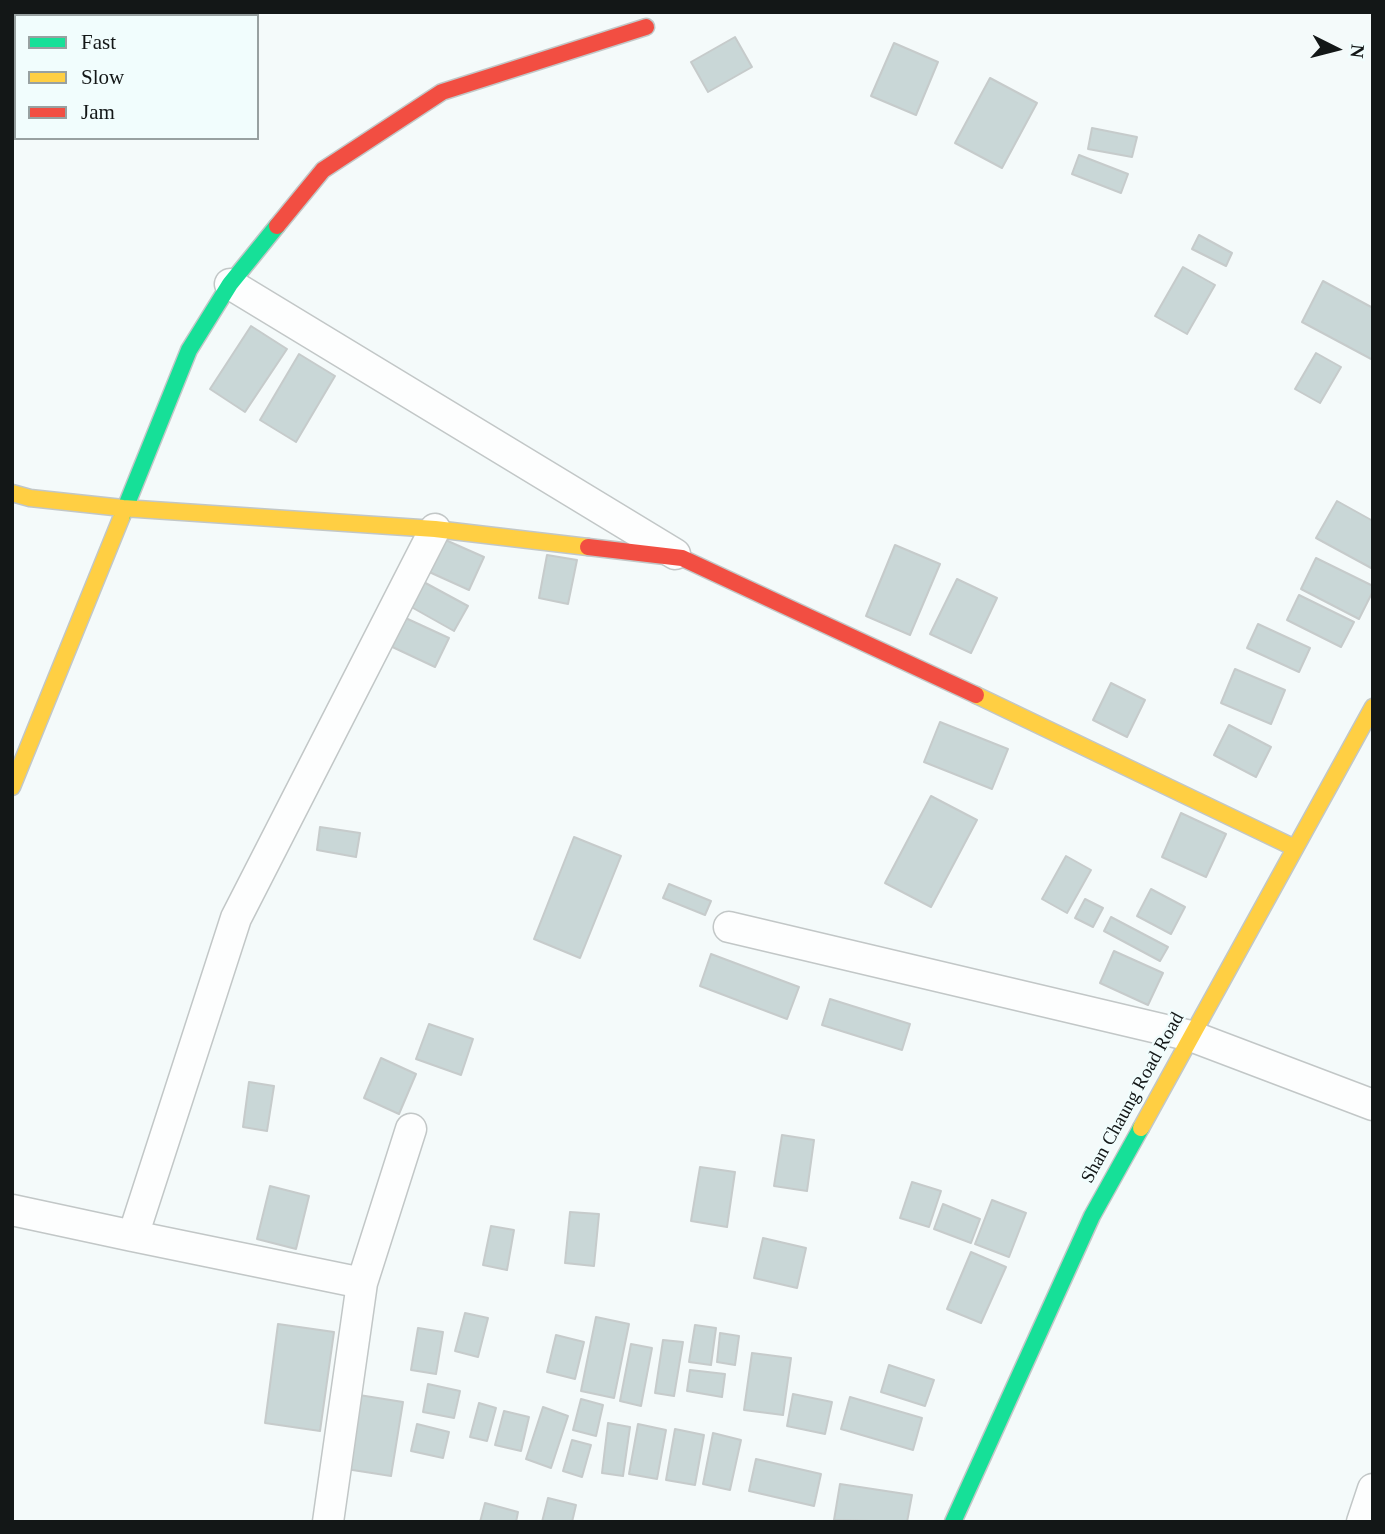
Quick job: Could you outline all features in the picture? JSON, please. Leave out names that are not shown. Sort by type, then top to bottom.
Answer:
[{"type":"street","points":[[12,787],[189,350],[230,284],[323,170],[442,92],[646,27]]},
{"type":"street","points":[[230,284],[682,558],[823,621],[1295,848]]},
{"type":"street","points":[[12,493],[30,498],[123,508],[435,529],[682,558]]},
{"type":"street","points":[[133,1236],[236,918],[435,529]]},
{"type":"street","name":"Shan Chaung Road Road","points":[[953,1522],[1092,1216],[1373,707]]},
{"type":"street","points":[[729,927],[1191,1036],[1373,1105]]},
{"type":"street","points":[[328,1522],[362,1283],[411,1129]]},
{"type":"street","points":[[12,1210],[362,1283]]},
{"type":"street","points":[[1362,1522],[1373,1489]]},
{"type":"building","points":[[735,37],[752,67],[708,92],[691,62]]},
{"type":"building","points":[[894,43],[938,62],[916,115],[871,96]]},
{"type":"building","points":[[990,78],[1037,103],[1002,168],[955,143]]},
{"type":"building","points":[[1092,128],[1137,137],[1132,157],[1088,149]]},
{"type":"building","points":[[1079,155],[1128,174],[1121,193],[1072,174]]},
{"type":"building","points":[[1199,235],[1232,253],[1226,266],[1192,249]]},
{"type":"building","points":[[1183,267],[1215,285],[1187,334],[1155,316]]},
{"type":"building","points":[[1323,281],[1373,308],[1373,360],[1302,322]]},
{"type":"building","points":[[251,326],[287,349],[245,412],[210,389]]},
{"type":"building","points":[[1316,353],[1341,367],[1320,403],[1295,389]]},
{"type":"building","points":[[299,354],[335,376],[296,442],[260,420]]},
{"type":"building","points":[[1337,501],[1373,521],[1373,569],[1316,538]]},
{"type":"building","points":[[441,538],[484,557],[469,590],[427,571]]},
{"type":"building","points":[[895,545],[940,564],[910,635],[866,616]]},
{"type":"building","points":[[547,555],[577,560],[568,604],[539,598]]},
{"type":"building","points":[[1316,558],[1373,586],[1359,619],[1301,589]]},
{"type":"building","points":[[957,579],[997,598],[971,653],[930,634]]},
{"type":"building","points":[[420,580],[468,606],[454,631],[406,604]]},
{"type":"building","points":[[1299,595],[1354,622],[1341,647],[1287,620]]},
{"type":"building","points":[[399,615],[449,638],[435,667],[386,644]]},
{"type":"building","points":[[1258,624],[1310,648],[1299,672],[1247,648]]},
{"type":"building","points":[[1235,669],[1285,690],[1271,724],[1221,703]]},
{"type":"building","points":[[1111,683],[1145,700],[1127,737],[1093,720]]},
{"type":"building","points":[[940,722],[1008,749],[992,789],[924,762]]},
{"type":"building","points":[[1229,725],[1271,747],[1256,777],[1214,755]]},
{"type":"building","points":[[931,796],[977,820],[931,907],[885,883]]},
{"type":"building","points":[[1181,813],[1226,834],[1206,877],[1162,857]]},
{"type":"building","points":[[320,827],[360,833],[356,857],[317,850]]},
{"type":"building","points":[[574,837],[621,856],[580,958],[534,939]]},
{"type":"building","points":[[1066,856],[1091,870],[1067,913],[1042,899]]},
{"type":"building","points":[[669,884],[711,901],[705,915],[663,898]]},
{"type":"building","points":[[1151,889],[1185,907],[1171,934],[1137,916]]},
{"type":"building","points":[[1085,899],[1103,908],[1093,927],[1075,918]]},
{"type":"building","points":[[1111,917],[1168,947],[1160,961],[1104,931]]},
{"type":"building","points":[[1114,951],[1163,973],[1148,1005],[1100,983]]},
{"type":"building","points":[[711,954],[799,987],[787,1019],[700,986]]},
{"type":"building","points":[[830,999],[910,1024],[902,1050],[822,1025]]},
{"type":"building","points":[[429,1024],[473,1039],[461,1075],[416,1059]]},
{"type":"building","points":[[381,1058],[416,1074],[399,1114],[364,1098]]},
{"type":"building","points":[[249,1082],[274,1086],[267,1131],[243,1127]]},
{"type":"building","points":[[782,1135],[814,1140],[807,1191],[774,1186]]},
{"type":"building","points":[[700,1167],[735,1172],[727,1227],[691,1221]]},
{"type":"building","points":[[912,1182],[941,1191],[929,1227],[900,1218]]},
{"type":"building","points":[[270,1186],[309,1196],[296,1249],[257,1239]]},
{"type":"building","points":[[992,1200],[1026,1213],[1009,1257],[975,1244]]},
{"type":"building","points":[[943,1204],[980,1219],[971,1243],[934,1229]]},
{"type":"building","points":[[570,1212],[599,1214],[594,1266],[565,1263]]},
{"type":"building","points":[[491,1226],[514,1230],[507,1270],[483,1265]]},
{"type":"building","points":[[763,1238],[806,1248],[797,1288],[754,1278]]},
{"type":"building","points":[[971,1252],[1006,1267],[981,1323],[947,1309]]},
{"type":"building","points":[[465,1313],[488,1318],[478,1357],[455,1351]]},
{"type":"building","points":[[596,1317],[629,1324],[614,1398],[581,1391]]},
{"type":"building","points":[[278,1324],[334,1332],[320,1431],[265,1423]]},
{"type":"building","points":[[695,1325],[716,1328],[711,1365],[689,1362]]},
{"type":"building","points":[[418,1328],[443,1332],[436,1374],[411,1370]]},
{"type":"building","points":[[720,1333],[739,1336],[735,1365],[717,1362]]},
{"type":"building","points":[[556,1335],[584,1342],[575,1379],[547,1372]]},
{"type":"building","points":[[663,1340],[683,1342],[674,1396],[655,1393]]},
{"type":"building","points":[[631,1344],[652,1348],[641,1406],[620,1401]]},
{"type":"building","points":[[752,1353],[791,1358],[783,1415],[744,1410]]},
{"type":"building","points":[[889,1365],[934,1380],[925,1406],[881,1392]]},
{"type":"building","points":[[690,1370],[725,1374],[722,1397],[687,1391]]},
{"type":"building","points":[[428,1384],[460,1391],[454,1418],[423,1412]]},
{"type":"building","points":[[793,1394],[832,1402],[825,1434],[787,1426]]},
{"type":"building","points":[[359,1395],[403,1402],[391,1476],[346,1469]]},
{"type":"building","points":[[850,1397],[922,1418],[913,1450],[841,1429]]},
{"type":"building","points":[[581,1399],[603,1405],[596,1436],[573,1430]]},
{"type":"building","points":[[479,1403],[496,1408],[487,1441],[470,1437]]},
{"type":"building","points":[[543,1407],[568,1416],[551,1468],[526,1459]]},
{"type":"building","points":[[504,1411],[529,1417],[521,1451],[495,1445]]},
{"type":"building","points":[[608,1423],[630,1427],[623,1476],[602,1473]]},
{"type":"building","points":[[417,1424],[449,1432],[443,1458],[411,1451]]},
{"type":"building","points":[[638,1424],[666,1430],[657,1479],[629,1474]]},
{"type":"building","points":[[675,1429],[704,1435],[695,1485],[666,1480]]},
{"type":"building","points":[[713,1433],[741,1440],[730,1490],[703,1484]]},
{"type":"building","points":[[572,1440],[591,1445],[582,1477],[563,1471]]},
{"type":"building","points":[[756,1459],[821,1474],[814,1506],[749,1491]]},
{"type":"building","points":[[840,1484],[912,1495],[907,1522],[834,1520]]},
{"type":"building","points":[[548,1498],[576,1505],[572,1522],[542,1522]]},
{"type":"building","points":[[485,1503],[518,1512],[516,1522],[480,1522]]},
{"type":"traffic: fast","points":[[122,516],[189,350],[230,284],[277,226]]},
{"type":"traffic: fast","points":[[953,1522],[1092,1216],[1141,1128]]},
{"type":"traffic: slow","points":[[12,493],[30,498],[123,508],[435,529],[588,547]]},
{"type":"traffic: slow","points":[[12,787],[122,516]]},
{"type":"traffic: slow","points":[[976,695],[1295,848]]},
{"type":"traffic: slow","points":[[1141,1128],[1373,707]]},
{"type":"traffic: jam","points":[[277,226],[323,170],[442,92],[646,27]]},
{"type":"traffic: jam","points":[[588,547],[682,558],[976,695]]}]
